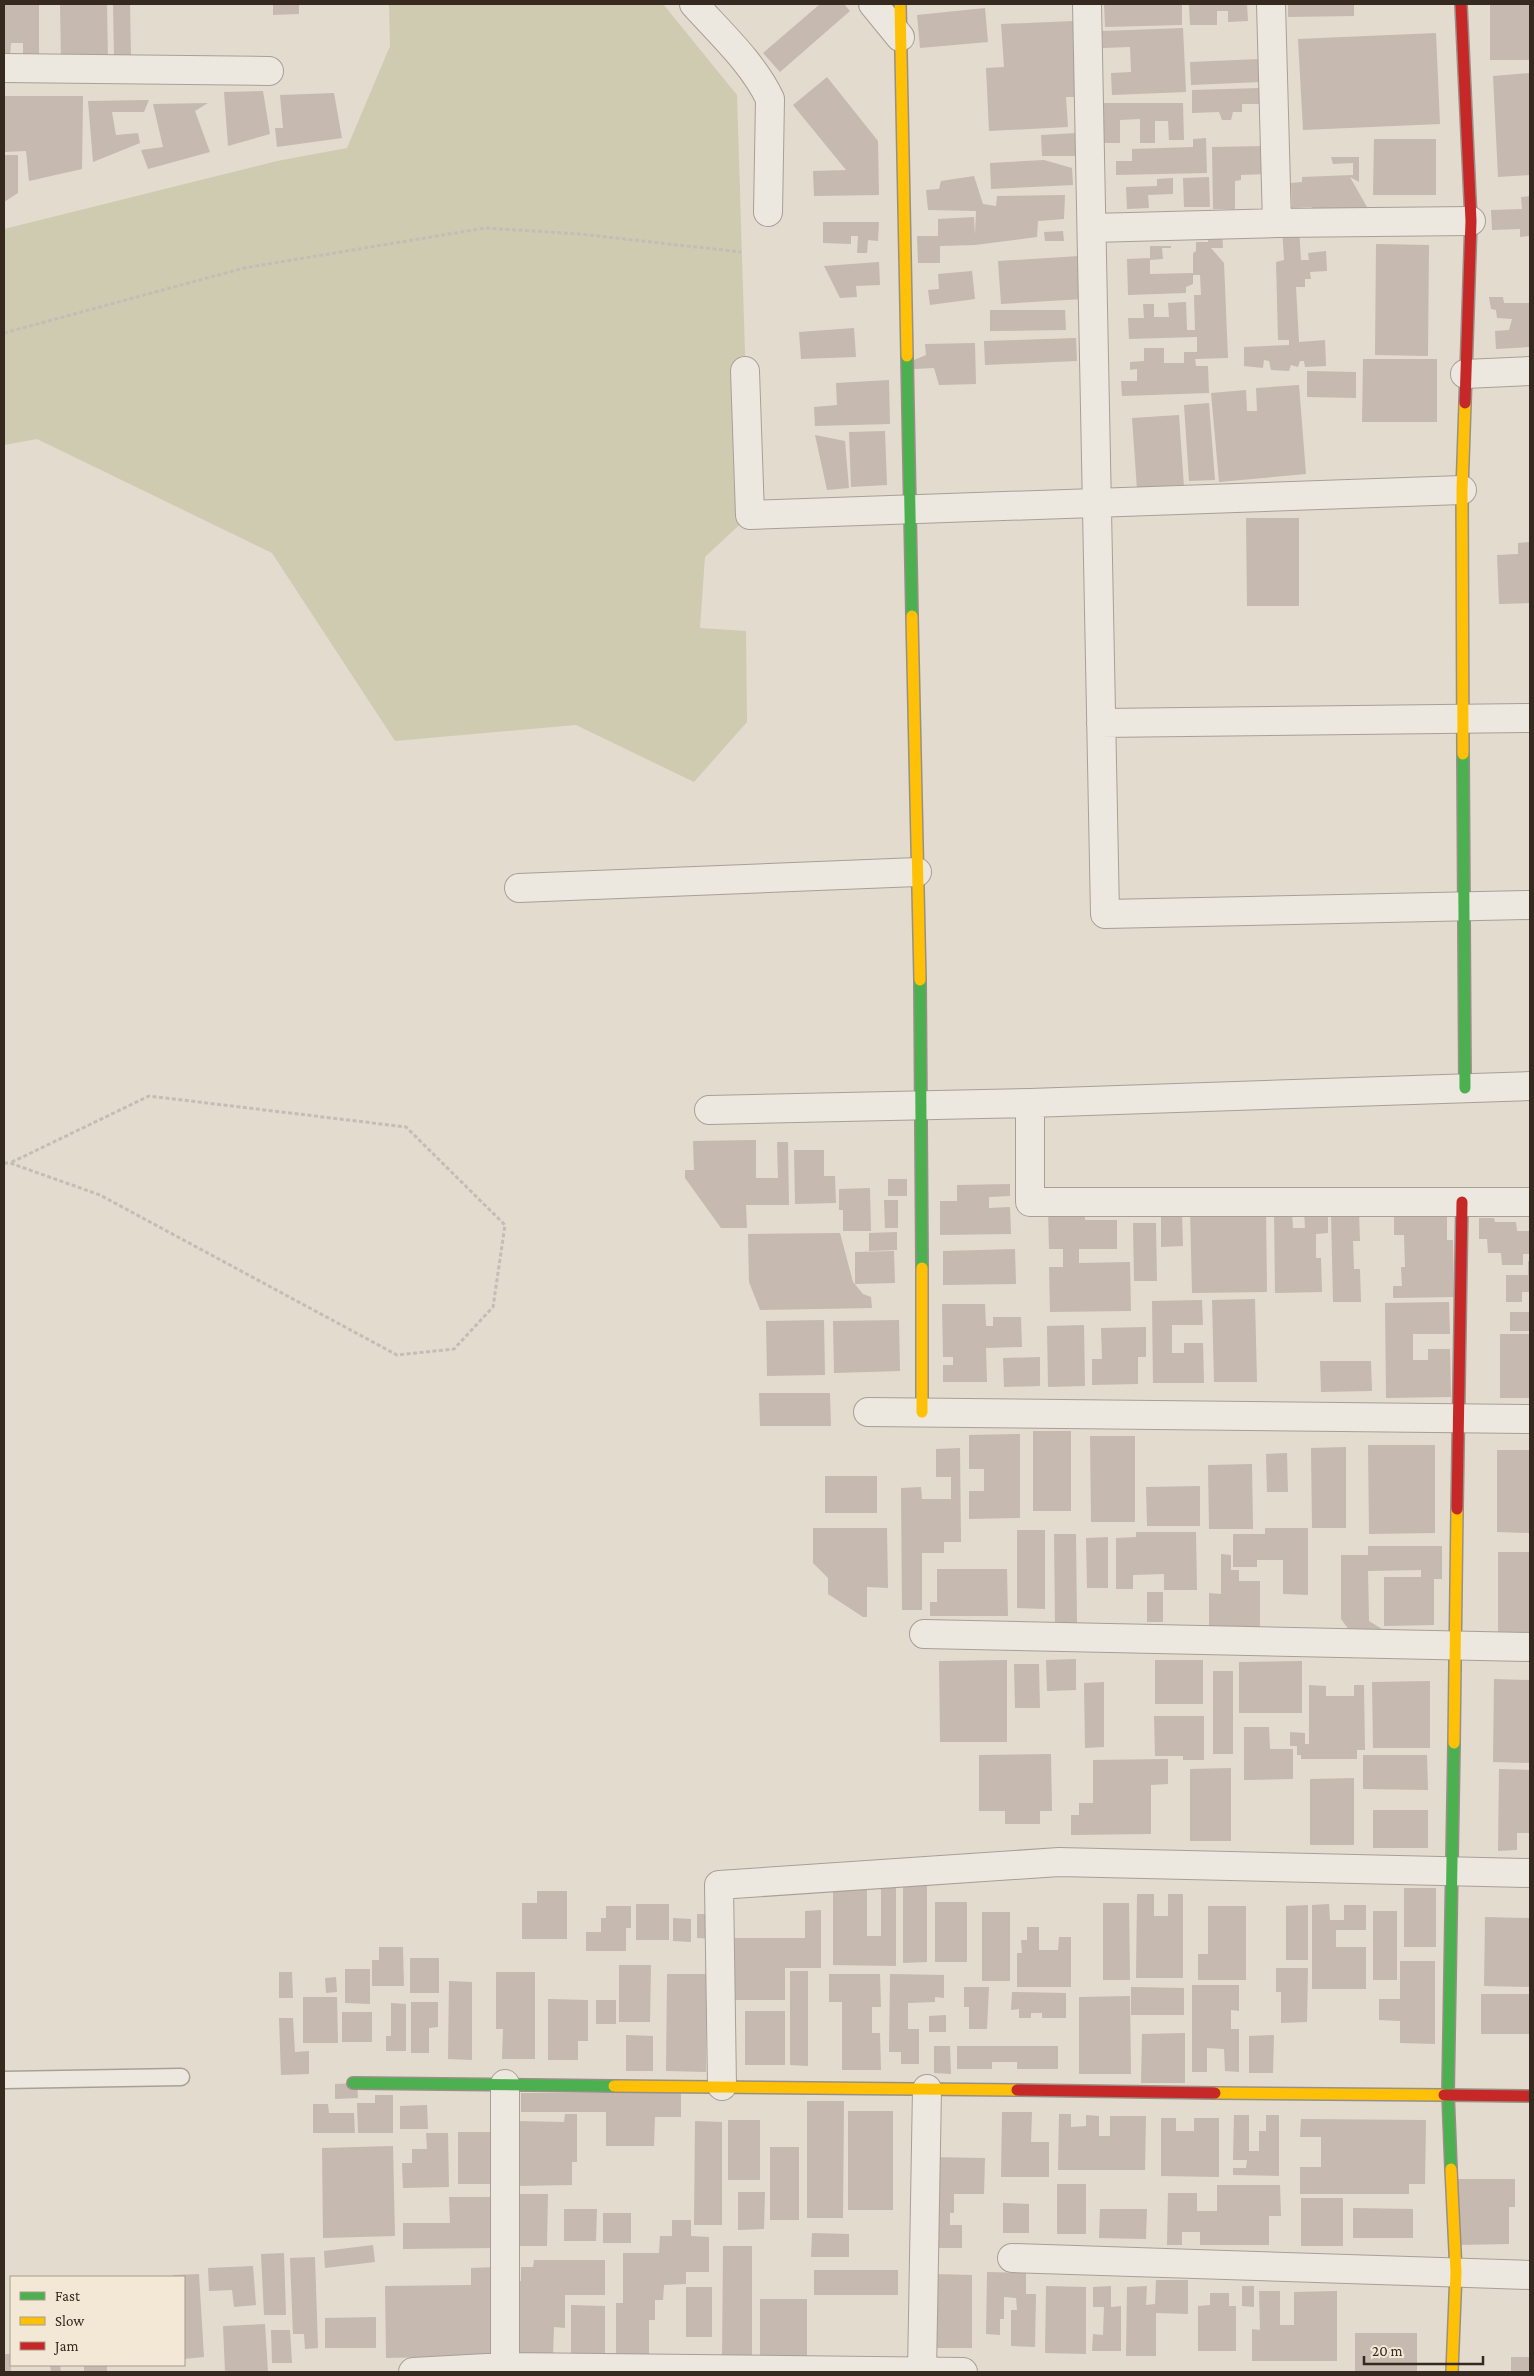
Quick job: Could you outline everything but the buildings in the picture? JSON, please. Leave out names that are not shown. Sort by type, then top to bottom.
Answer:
[{"type":"street","points":[[694,4],[747,63],[765,87],[770,99],[768,212]]},
{"type":"street","points":[[873,4],[900,37]]},
{"type":"street","points":[[900,4],[922,1104],[922,1412]]},
{"type":"street","points":[[1087,4],[1104,914],[1530,905]]},
{"type":"street","points":[[1272,4],[1276,222]]},
{"type":"street","points":[[1461,4],[1471,221],[1462,490],[1464,1088]]},
{"type":"street","points":[[4,68],[269,71]]},
{"type":"street","points":[[1092,228],[1276,222],[1471,221]]},
{"type":"street","points":[[1465,374],[1530,370]]},
{"type":"street","points":[[744,371],[750,515],[1462,490]]},
{"type":"street","points":[[1101,722],[1530,718]]},
{"type":"street","points":[[519,888],[917,872]]},
{"type":"street","points":[[709,1110],[1030,1103],[1530,1086]]},
{"type":"street","points":[[1030,1103],[1030,1202],[1530,1202]]},
{"type":"street","points":[[1452,2372],[1456,2272],[1448,2094],[1462,1202]]},
{"type":"street","points":[[868,1412],[1530,1419]]},
{"type":"street","points":[[924,1634],[1530,1648]]},
{"type":"street","points":[[722,2086],[719,1885],[1059,1862],[1530,1873]]},
{"type":"street","points":[[353,2083],[1530,2096]]},
{"type":"street","points":[[505,2084],[505,2367]]},
{"type":"street","points":[[922,2372],[927,2088]]},
{"type":"street","points":[[1012,2258],[1530,2274]]},
{"type":"street","points":[[413,2372],[505,2367],[963,2372]]},
{"type":"lane","points":[[4,2080],[181,2077]]},
{"type":"path","points":[[4,334],[244,268],[485,228],[580,234],[741,252]]},
{"type":"path","points":[[4,1163],[10,1163],[100,1195],[397,1355],[454,1349],[493,1307],[505,1225],[406,1127],[149,1096],[10,1163]]},
{"type":"shaded area","points":[[389,4],[663,4],[737,95],[750,515],[705,557],[700,628],[746,631],[747,722],[694,782],[576,725],[395,741],[272,553],[37,439],[4,445],[4,229],[277,161],[347,148],[390,46]]},
{"type":"traffic: fast","points":[[907,356],[912,616]]},
{"type":"traffic: fast","points":[[1463,754],[1465,1088]]},
{"type":"traffic: fast","points":[[920,980],[922,1268]]},
{"type":"traffic: fast","points":[[1451,2169],[1448,2094],[1454,1743]]},
{"type":"traffic: fast","points":[[353,2083],[614,2086]]},
{"type":"traffic: slow","points":[[900,4],[907,356]]},
{"type":"traffic: slow","points":[[1463,754],[1462,490],[1465,403]]},
{"type":"traffic: slow","points":[[912,616],[920,980]]},
{"type":"traffic: slow","points":[[922,1268],[922,1412]]},
{"type":"traffic: slow","points":[[1454,1743],[1457,1509]]},
{"type":"traffic: slow","points":[[614,2086],[1017,2090]]},
{"type":"traffic: slow","points":[[1215,2093],[1444,2095]]},
{"type":"traffic: slow","points":[[1451,2169],[1456,2272],[1452,2372]]},
{"type":"traffic: jam","points":[[1461,4],[1471,221],[1465,403]]},
{"type":"traffic: jam","points":[[1457,1509],[1462,1202]]},
{"type":"traffic: jam","points":[[1017,2090],[1215,2093]]},
{"type":"traffic: jam","points":[[1444,2095],[1530,2096]]}]
